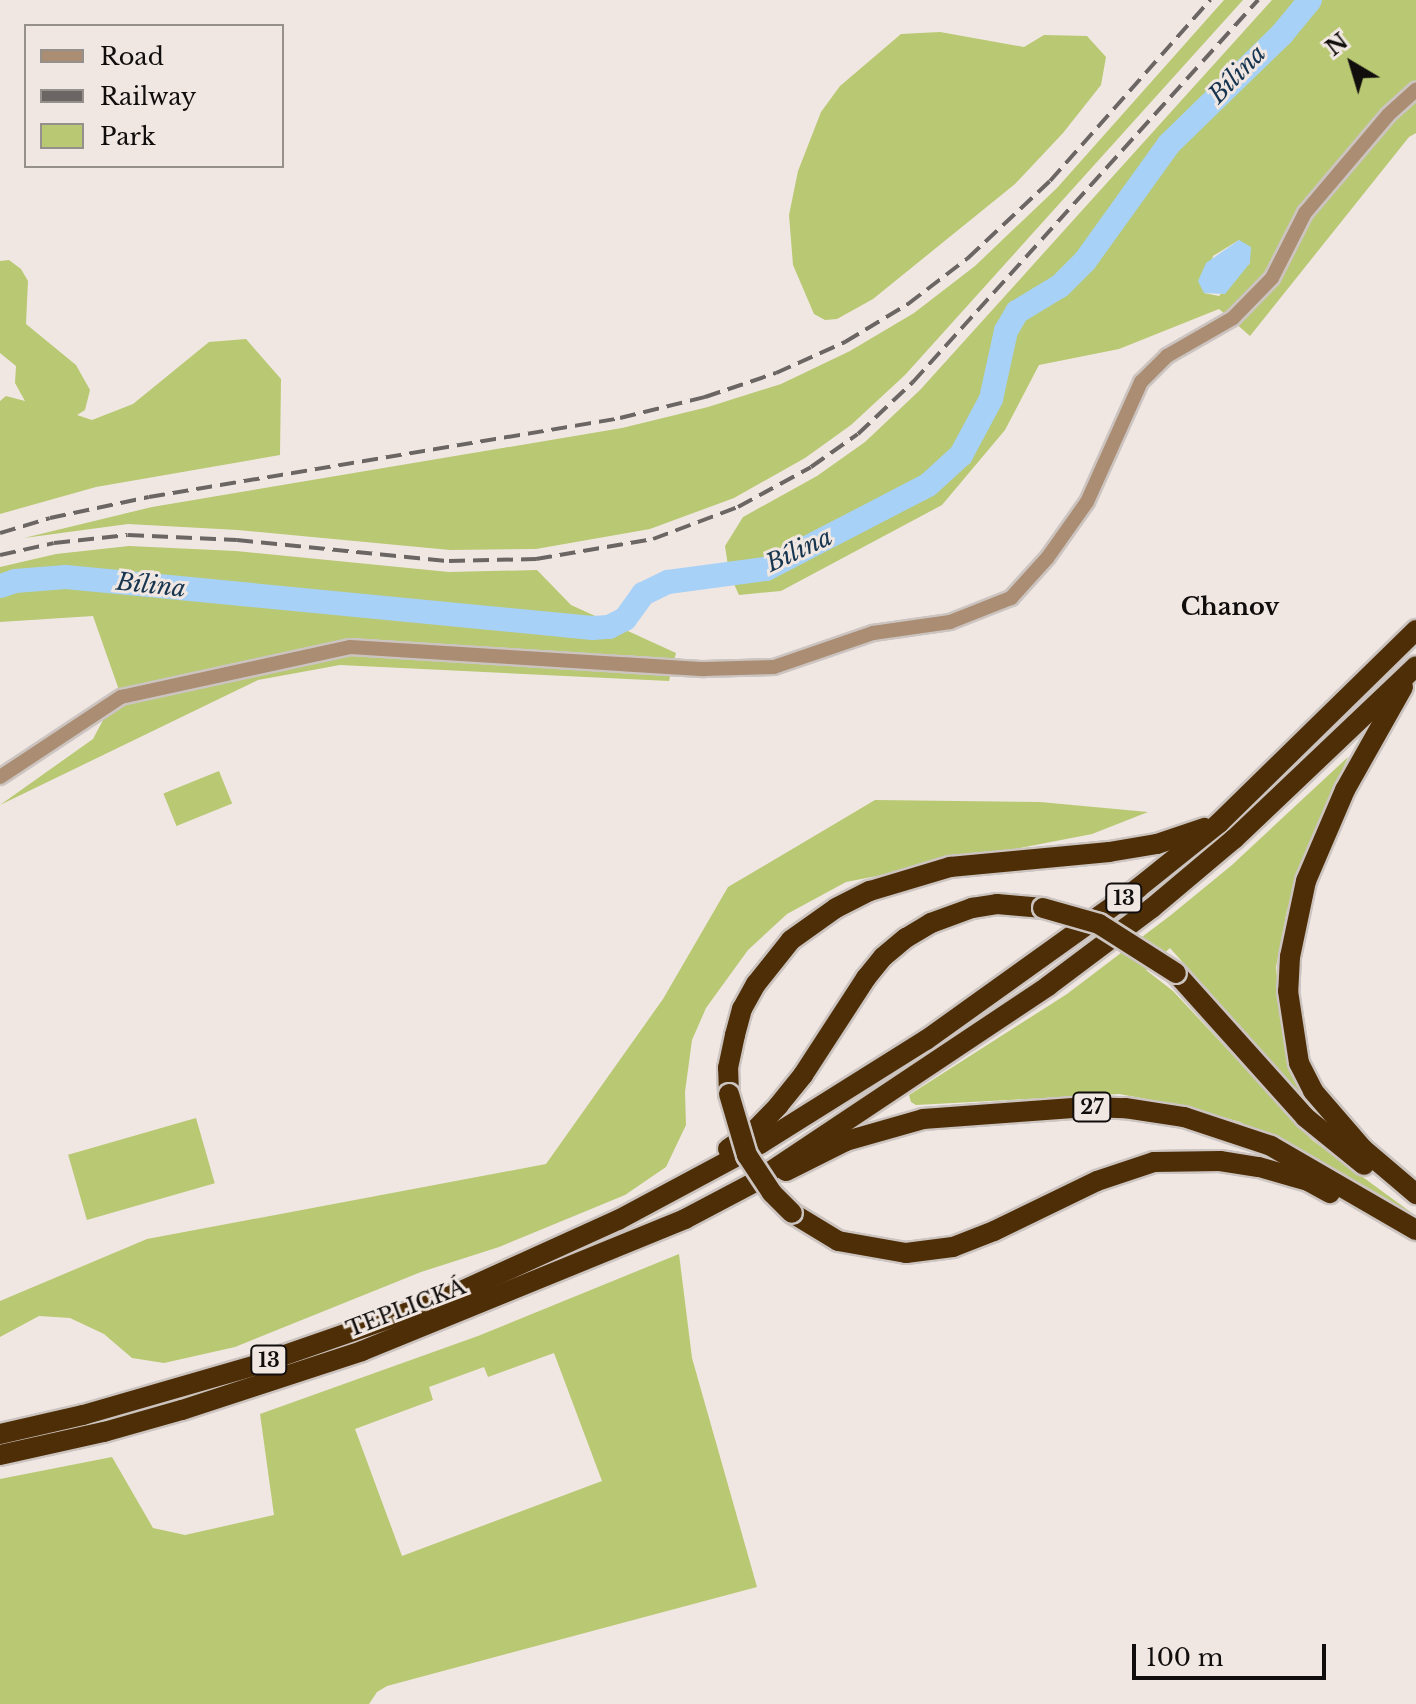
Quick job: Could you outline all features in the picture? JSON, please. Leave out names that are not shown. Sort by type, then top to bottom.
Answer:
[{"type":"highway","name":"13","points":[[1219,823],[1416,630]]},
{"type":"highway","points":[[1414,669],[1345,790],[1306,881],[1290,957],[1288,991],[1299,1063],[1313,1091],[1363,1149],[1416,1194]]},
{"type":"highway","name":"TEPLICKÁ","points":[[0,1455],[104,1432],[182,1410],[362,1351],[685,1219],[753,1183],[1036,994],[1152,908],[1234,839],[1414,669]]},
{"type":"highway","points":[[1219,823],[1157,844],[1109,852],[950,867],[870,891],[836,908],[791,940],[756,984],[742,1009],[728,1068],[729,1094],[747,1155],[772,1193],[792,1213],[838,1241],[885,1251],[931,1251],[953,1247],[1118,1173],[1154,1162],[1220,1161],[1259,1167],[1308,1181],[1416,1239]]},
{"type":"highway","name":"TEPLICKÁ","points":[[0,1434],[157,1394],[342,1337],[530,1262],[703,1176],[874,1075],[1034,964],[1219,823]]},
{"type":"highway","points":[[530,1262],[723,1153],[754,1131],[803,1075],[883,957],[906,938],[931,923],[972,908],[1010,904],[1043,908],[1099,924],[1176,973],[1305,1117],[1416,1202]]},
{"type":"highway","name":"27","points":[[753,1183],[805,1164],[846,1141],[923,1119],[1026,1110],[1125,1108],[1184,1117],[1271,1146],[1416,1230]]},
{"type":"street","points":[[0,777],[121,697],[350,647],[704,669],[774,667],[873,633],[950,622],[1011,598],[1048,557],[1087,502],[1141,382],[1167,356],[1233,318],[1272,278],[1305,213],[1388,115],[1416,90]]},
{"type":"green space","points":[[1224,0],[1243,0],[905,375],[851,425],[805,458],[734,498],[650,529],[536,549],[450,550],[238,530],[128,524],[24,538],[152,507],[622,428],[708,407],[781,384],[850,351],[914,313],[975,266],[1057,188]]},
{"type":"green space","points":[[1272,0],[1416,0],[1416,133],[1409,137],[1250,336],[1219,309],[1119,349],[1039,365],[1005,430],[942,505],[781,591],[739,595],[729,573],[725,546],[743,517],[817,476],[865,442],[920,390]],"holes":[[[1239,240],[1250,263],[1219,296],[1204,293],[1213,256]]]},
{"type":"green space","points":[[940,32],[1024,47],[1044,35],[1087,36],[1106,57],[1101,85],[1063,133],[1015,184],[873,299],[837,319],[825,320],[814,314],[793,265],[789,215],[798,171],[821,112],[840,86],[901,34]]},
{"type":"green space","points":[[9,260],[21,269],[28,281],[26,324],[76,365],[90,390],[85,410],[77,415],[92,420],[133,404],[209,342],[246,339],[281,379],[280,455],[96,487],[0,514],[0,401],[6,396],[25,401],[15,383],[16,366],[0,353],[0,261]]},
{"type":"green space","points":[[129,546],[236,551],[449,572],[537,570],[571,605],[676,653],[669,681],[340,665],[258,680],[0,805],[93,739],[119,690],[93,616],[0,622],[0,567],[56,554]]},
{"type":"green space","points":[[1348,757],[1314,835],[1287,910],[1276,967],[1281,1022],[1289,1052],[1301,1089],[1318,1114],[1170,948],[1146,970],[1173,991],[1312,1140],[1416,1216],[1416,1225],[1240,1122],[1185,1106],[1119,1094],[916,1105],[911,1102],[909,1095],[1067,994],[1171,915],[1232,865]]},
{"type":"green space","points":[[219,771],[232,803],[176,826],[163,793]]},
{"type":"green space","points":[[875,800],[1040,802],[1148,812],[1092,834],[846,882],[787,914],[748,950],[706,1008],[692,1040],[685,1092],[686,1125],[666,1167],[625,1195],[499,1247],[421,1272],[235,1347],[164,1363],[132,1358],[104,1334],[70,1318],[39,1316],[0,1337],[0,1301],[147,1239],[546,1164],[663,999],[728,887]]},
{"type":"green space","points":[[196,1118],[215,1183],[87,1220],[68,1155]]},
{"type":"green space","points":[[679,1254],[692,1358],[757,1587],[387,1686],[377,1692],[369,1704],[0,1704],[0,1479],[112,1457],[153,1528],[185,1535],[274,1515],[260,1414],[478,1336]],"holes":[[[554,1353],[602,1481],[402,1556],[355,1429],[433,1400],[429,1387],[484,1367],[488,1377]]]},
{"type":"water","points":[[1239,240],[1251,247],[1250,263],[1225,294],[1204,293],[1198,281],[1206,263]]},
{"type":"waterway","name":"Bílina","points":[[0,586],[15,581],[66,577],[593,628],[609,627],[625,619],[643,594],[668,582],[766,569],[928,485],[961,455],[991,399],[1006,331],[1017,312],[1060,286],[1085,261],[1169,144],[1282,34],[1310,0]]},
{"type":"railway","points":[[0,533],[50,518],[149,497],[620,418],[705,397],[776,373],[845,342],[908,304],[968,258],[1050,181],[1210,0]]},
{"type":"railway","points":[[0,555],[54,543],[128,535],[237,540],[449,561],[536,559],[653,539],[738,507],[811,467],[858,434],[913,382],[1258,0]]},
{"type":"district","name":"Chanov","points":[[1230,607]]}]
